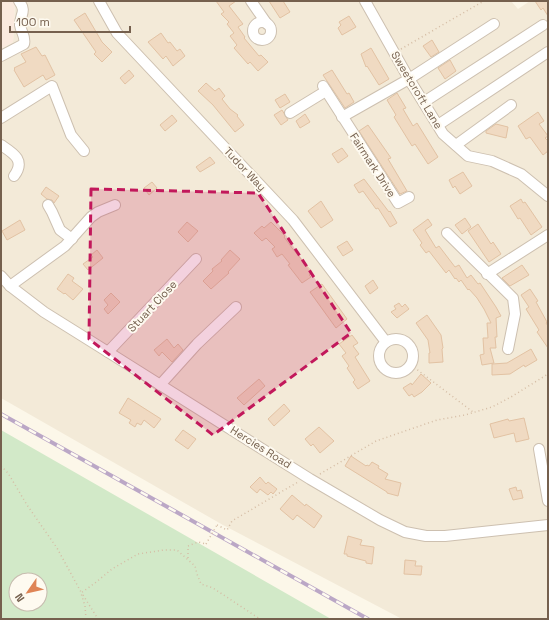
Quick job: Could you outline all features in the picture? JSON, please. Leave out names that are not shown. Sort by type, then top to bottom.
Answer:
[{"type":"street","points":[[1,56],[24,44],[25,41],[20,26],[24,10],[18,1]]},
{"type":"street","name":"Tudor Way","points":[[100,1],[117,33],[293,220],[386,342]]},
{"type":"street","points":[[251,1],[267,24]]},
{"type":"street","name":"Sweetcroft Lane","points":[[365,1],[394,53],[443,134],[468,156],[492,161],[521,174],[548,196]]},
{"type":"street","points":[[342,117],[410,79],[494,24]]},
{"type":"street","points":[[424,102],[543,25]]},
{"type":"street","points":[[438,125],[548,52]]},
{"type":"street","points":[[1,118],[52,86],[71,135],[84,151]]},
{"type":"street","name":"Fairmark Drive","points":[[290,113],[324,89],[398,203],[409,197]]},
{"type":"street","points":[[456,144],[511,105]]},
{"type":"street","points":[[1,145],[17,157],[19,167],[14,176]]},
{"type":"street","points":[[10,286],[72,239],[90,217],[115,205]]},
{"type":"street","points":[[48,206],[60,230],[72,239]]},
{"type":"street","points":[[447,233],[513,298],[515,314],[508,349]]},
{"type":"street","points":[[487,274],[548,235]]},
{"type":"street","name":"Stuart Close","points":[[108,352],[196,259]]},
{"type":"street","name":"Hercies Road","points":[[1,276],[10,286],[44,312],[310,479],[380,520],[405,532],[426,536],[445,536],[548,525]]},
{"type":"street","points":[[160,385],[197,344],[236,307]]},
{"type":"street","points":[[392,339],[398,339],[407,343],[413,351],[413,358],[405,371],[395,374],[389,372],[380,362],[378,356],[379,351],[386,342],[392,339]]},
{"type":"street","points":[[539,449],[548,501]]},
{"type":"path","points":[[394,53],[484,1]]},
{"type":"path","points":[[410,365],[474,412]]},
{"type":"path","points":[[188,558],[188,546],[198,542],[206,544],[217,525],[227,530],[232,521],[301,480],[310,479],[376,441],[437,420],[492,407],[548,374]]},
{"type":"path","points":[[1,466],[8,474],[27,505],[57,548],[81,593],[98,619]]},
{"type":"path","points":[[81,593],[112,569],[138,554],[164,550],[177,550],[188,558],[195,566],[201,584],[212,588],[260,619]]},
{"type":"path","points":[[81,593],[85,606],[86,619]]},
{"type":"highlighted area","points":[[91,189],[258,193],[351,333],[213,435],[89,339]]},
{"type":"shaded area","points":[[1,1],[13,1],[15,4],[13,42],[1,49]]},
{"type":"shaded area","points":[[13,1],[511,1],[518,9],[530,1],[548,1],[548,619],[402,619],[223,525],[1,398],[1,49],[13,42],[15,4]]},
{"type":"green space","points":[[1,430],[331,619],[1,619]]},
{"type":"building","points":[[216,1],[236,1],[229,6],[243,24],[238,27],[245,37],[244,38],[259,56],[261,55],[268,62],[258,71],[250,62],[248,64],[234,48],[237,45],[230,36],[234,33],[227,24],[229,22],[221,14],[224,12]]},
{"type":"building","points":[[269,1],[283,1],[290,12],[280,18]]},
{"type":"building","points":[[535,1],[548,1],[548,16],[543,8],[541,10]]},
{"type":"building","points":[[85,13],[102,42],[112,52],[102,62],[94,54],[96,52],[74,20]]},
{"type":"building","points":[[349,16],[356,27],[342,35],[338,28],[341,25],[339,22]]},
{"type":"building","points":[[161,33],[168,43],[170,42],[177,51],[180,49],[185,56],[173,66],[166,56],[163,59],[148,42]]},
{"type":"building","points":[[432,40],[439,52],[431,57],[423,46]]},
{"type":"building","points":[[36,47],[42,56],[45,55],[55,75],[46,80],[43,75],[24,87],[14,68],[26,62],[21,54]]},
{"type":"building","points":[[371,48],[389,79],[379,85],[367,66],[366,67],[361,54]]},
{"type":"building","points":[[450,60],[456,71],[445,79],[438,68]]},
{"type":"building","points":[[129,70],[134,76],[125,84],[120,78]]},
{"type":"building","points":[[332,70],[347,94],[349,93],[354,102],[345,108],[323,75]]},
{"type":"building","points":[[206,83],[215,91],[219,88],[225,96],[222,99],[230,109],[238,115],[237,116],[244,125],[235,132],[213,105],[198,91]]},
{"type":"building","points":[[397,93],[406,108],[403,109],[413,126],[417,123],[438,157],[428,164],[415,144],[412,146],[394,117],[396,115],[387,100]]},
{"type":"building","points":[[285,94],[290,102],[280,108],[275,100]]},
{"type":"building","points":[[282,110],[288,120],[281,125],[274,115]]},
{"type":"building","points":[[538,112],[544,121],[539,124],[548,136],[545,138],[548,141],[548,151],[543,155],[530,137],[526,139],[518,126]]},
{"type":"building","points":[[305,114],[310,122],[300,128],[296,121]]},
{"type":"building","points":[[172,115],[177,121],[165,131],[160,125]]},
{"type":"building","points":[[496,124],[508,127],[506,138],[486,133],[486,131]]},
{"type":"building","points":[[368,125],[391,158],[388,159],[407,191],[400,194],[359,131]]},
{"type":"building","points":[[342,148],[348,156],[338,163],[332,154]]},
{"type":"building","points":[[210,157],[215,163],[200,172],[196,167]]},
{"type":"building","points":[[463,172],[472,186],[460,194],[455,186],[453,188],[449,180]]},
{"type":"building","points":[[364,179],[389,212],[390,211],[397,223],[390,227],[378,208],[376,209],[363,191],[359,193],[354,185]]},
{"type":"building","points":[[152,182],[157,188],[149,195],[144,188]]},
{"type":"building","points":[[46,187],[59,196],[54,203],[52,200],[47,199],[41,194]]},
{"type":"building","points":[[521,199],[523,203],[525,202],[542,227],[531,235],[510,206]]},
{"type":"building","points":[[321,201],[333,220],[321,228],[308,211]]},
{"type":"building","points":[[465,218],[471,227],[462,234],[455,225]]},
{"type":"building","points":[[428,219],[432,225],[425,230],[436,248],[439,246],[455,267],[459,265],[467,278],[471,275],[478,284],[480,283],[501,316],[496,318],[496,348],[490,348],[494,363],[482,365],[480,355],[484,354],[483,338],[488,338],[487,323],[491,323],[484,309],[477,298],[469,289],[468,290],[461,280],[459,282],[456,278],[455,279],[449,270],[446,273],[429,251],[426,253],[420,245],[422,243],[413,230]]},
{"type":"building","points":[[20,220],[25,230],[7,240],[2,231]]},
{"type":"building","points":[[187,222],[198,231],[188,242],[178,232]]},
{"type":"building","points":[[271,222],[285,236],[284,237],[292,248],[312,272],[309,275],[311,277],[302,283],[288,265],[290,264],[282,254],[277,257],[272,249],[275,247],[266,238],[262,241],[254,233],[262,226],[264,228]]},
{"type":"building","points":[[478,224],[491,244],[493,242],[501,254],[489,262],[468,231]]},
{"type":"building","points":[[347,241],[353,250],[343,256],[337,247]]},
{"type":"building","points":[[97,250],[103,258],[88,270],[83,264],[93,257],[91,255]]},
{"type":"building","points":[[230,250],[240,259],[228,272],[229,273],[211,289],[203,281]]},
{"type":"building","points":[[522,265],[529,275],[510,286],[502,278]]},
{"type":"building","points":[[68,274],[74,278],[72,281],[83,289],[73,300],[65,293],[64,294],[57,289]]},
{"type":"building","points":[[373,280],[378,288],[370,294],[365,286]]},
{"type":"building","points":[[322,284],[347,319],[336,328],[310,292]]},
{"type":"building","points":[[530,289],[538,301],[536,302],[547,322],[548,348],[537,332],[539,330],[526,309],[529,307],[521,295]]},
{"type":"building","points":[[111,293],[120,302],[108,314],[104,309],[108,305],[104,300]]},
{"type":"building","points":[[399,303],[402,307],[405,304],[409,309],[397,318],[391,312],[396,309],[394,306]]},
{"type":"building","points":[[427,315],[441,335],[443,362],[429,363],[430,353],[428,340],[416,323]]},
{"type":"building","points":[[352,335],[358,343],[353,346],[359,354],[355,357],[370,381],[358,389],[353,382],[355,380],[347,368],[349,366],[342,356],[346,353],[339,344]]},
{"type":"building","points":[[167,339],[174,348],[178,344],[183,350],[172,362],[162,352],[159,356],[154,350]]},
{"type":"building","points":[[531,349],[537,360],[525,367],[524,365],[510,374],[492,375],[492,364],[507,363]]},
{"type":"building","points":[[421,374],[431,383],[422,392],[414,397],[412,394],[409,396],[403,388],[411,383],[412,385]]},
{"type":"building","points":[[259,379],[265,386],[244,405],[237,398]]},
{"type":"building","points":[[128,398],[161,419],[154,428],[144,420],[141,425],[137,423],[135,427],[129,423],[131,420],[119,413]]},
{"type":"building","points":[[284,404],[290,411],[274,426],[268,419]]},
{"type":"building","points":[[524,418],[529,439],[516,442],[514,433],[494,438],[490,424],[508,419],[509,421]]},
{"type":"building","points":[[319,427],[334,441],[320,453],[313,444],[311,446],[305,439]]},
{"type":"building","points":[[183,430],[196,439],[188,449],[175,440]]},
{"type":"building","points":[[351,456],[366,466],[369,466],[372,462],[388,474],[385,479],[401,483],[398,496],[387,493],[345,466]]},
{"type":"building","points":[[260,477],[266,484],[268,482],[277,489],[273,494],[271,492],[268,495],[260,489],[257,493],[250,487]]},
{"type":"building","points":[[516,487],[517,491],[521,490],[523,498],[513,500],[509,489]]},
{"type":"building","points":[[292,495],[305,506],[306,504],[322,516],[314,528],[297,515],[293,520],[280,509]]},
{"type":"building","points":[[348,536],[362,540],[360,545],[374,547],[372,564],[344,554]]},
{"type":"building","points":[[405,560],[416,561],[415,566],[422,566],[421,575],[404,574]]},
{"type":"railway","points":[[1,414],[368,619]]}]
